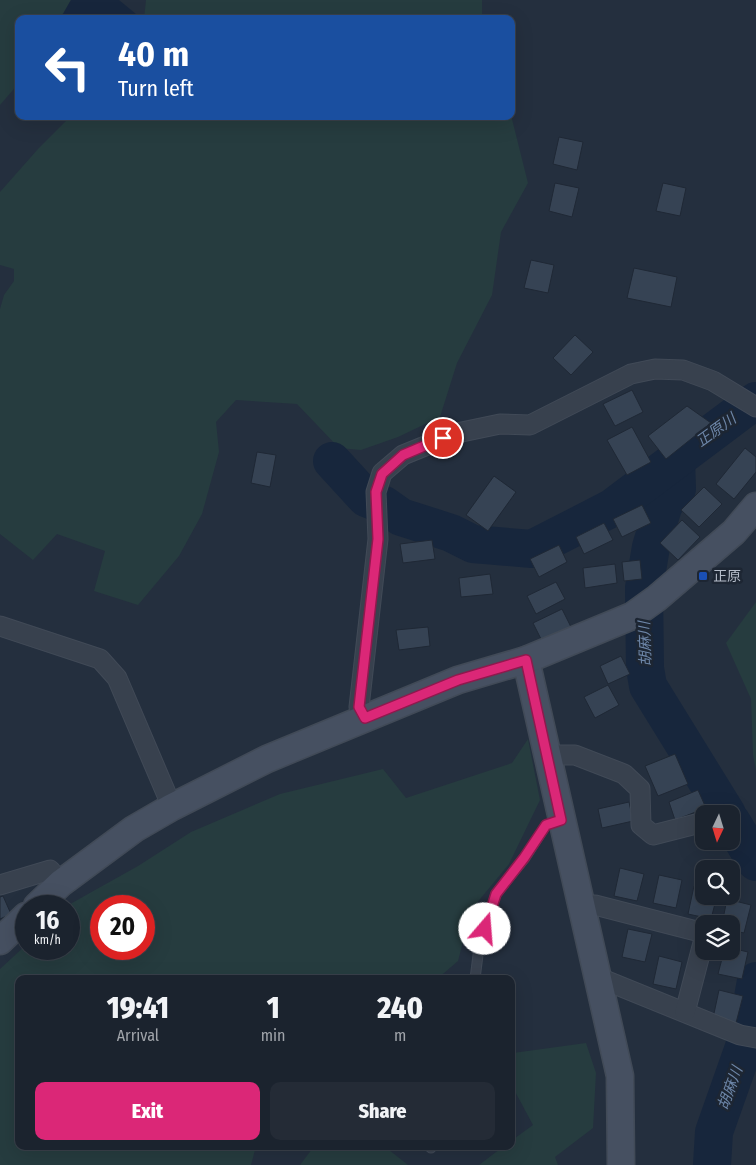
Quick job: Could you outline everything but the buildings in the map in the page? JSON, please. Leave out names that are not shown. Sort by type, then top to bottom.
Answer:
[{"type":"street","points":[[365,718],[359,707],[378,539],[376,492],[382,474],[403,455],[457,433],[500,424],[530,425],[631,374],[655,370],[683,370],[713,381],[756,407]]},
{"type":"street","points":[[48,895],[61,883],[134,829],[172,807],[267,759],[458,680],[526,660],[632,616],[658,598],[721,544],[756,506]]},
{"type":"street","points":[[0,626],[100,659],[117,678],[172,807]]},
{"type":"street","points":[[526,660],[580,906],[620,1076],[621,1165]]},
{"type":"street","points":[[547,755],[575,755],[624,774],[640,789],[641,826],[653,835],[695,824]]},
{"type":"street","points":[[0,885],[50,870],[61,883]]},
{"type":"street","points":[[580,906],[594,905],[695,931]]},
{"type":"street","points":[[0,941],[15,927]]},
{"type":"street","points":[[685,1012],[699,960]]},
{"type":"street","points":[[597,981],[607,981],[740,1034],[756,1038]]},
{"type":"lane","points":[[476,975],[480,947],[496,894],[524,858],[546,825],[561,820]]},
{"type":"green space","points":[[0,0],[71,0],[62,15],[15,15],[15,88],[0,105]]},
{"type":"green space","points":[[146,0],[482,0],[482,15],[144,15]]},
{"type":"green space","points":[[67,120],[512,120],[528,183],[501,232],[492,295],[457,363],[440,417],[398,437],[361,450],[339,448],[297,404],[236,400],[216,422],[219,452],[202,514],[179,556],[138,605],[94,591],[105,551],[57,534],[33,560],[0,534],[0,309],[4,295],[14,281],[14,269],[0,265],[0,192]]},
{"type":"green space","points":[[756,602],[756,770],[753,755],[751,699],[726,643]]},
{"type":"green space","points":[[528,739],[540,800],[509,864],[471,910],[458,961],[442,975],[15,975],[15,1150],[255,1150],[251,1165],[0,1165],[0,969],[15,955],[15,960],[80,960],[80,899],[138,866],[191,832],[280,794],[383,769],[406,798],[512,763]]},
{"type":"green space","points":[[586,1043],[596,1073],[593,1128],[555,1157],[558,1165],[479,1165],[499,1150],[515,1150],[515,1138],[533,1125],[515,1091],[515,1053]]},
{"type":"green space","points":[[311,1150],[389,1150],[408,1165],[300,1165]]},
{"type":"water","points":[[71,0],[119,0],[136,15],[62,15]]},
{"type":"waterway","name":"正原川","points":[[332,461],[366,498],[384,505],[401,517],[451,533],[473,544],[532,549],[612,508],[756,401]]},
{"type":"waterway","name":"胡麻川","points":[[676,459],[677,489],[664,504],[651,547],[644,588],[645,668],[648,686],[721,805]]},
{"type":"waterway","name":"胡麻川","points":[[740,836],[756,862]]},
{"type":"waterway","name":"胡麻川","points":[[712,1165],[714,1132],[744,1047],[756,981]]},
{"type":"place","name":"正原","points":[[703,576]]},
{"type":"route","points":[[443,438],[403,455],[382,474],[376,492],[378,539],[359,707],[365,718],[458,680],[526,660],[561,820],[546,825],[524,858],[496,894],[485,929]]}]
